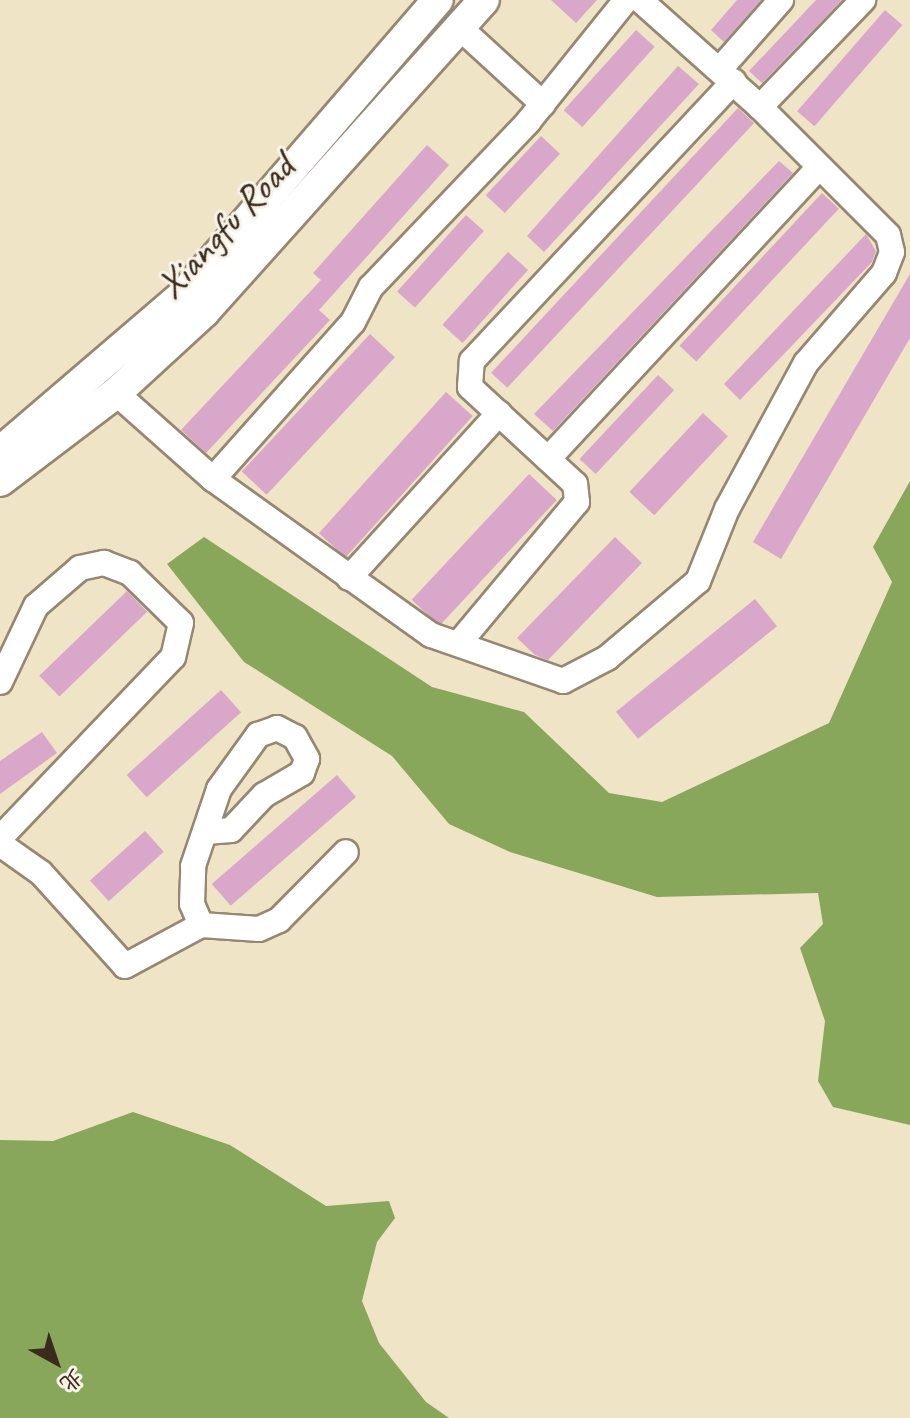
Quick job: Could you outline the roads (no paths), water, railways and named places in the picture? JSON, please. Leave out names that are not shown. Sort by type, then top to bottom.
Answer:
[{"type":"main road","name":"Xiangfu Road","points":[[0,452],[183,295],[438,0]]},
{"type":"main road","name":"Xiangfu Road","points":[[0,481],[116,393],[204,312],[484,0]]},
{"type":"lane","points":[[213,479],[353,322],[371,287],[543,104],[626,0]]},
{"type":"lane","points":[[116,393],[213,479],[431,635],[563,681],[607,658],[698,581],[727,509],[806,363],[884,273],[892,252],[888,235],[727,74],[640,0]]},
{"type":"lane","points":[[459,643],[577,502],[575,484],[470,387],[472,361],[727,74],[781,0]]},
{"type":"lane","points":[[760,107],[863,0]]},
{"type":"lane","points":[[459,27],[543,104]]},
{"type":"lane","points":[[548,459],[819,167]]},
{"type":"lane","points":[[349,578],[499,413]]},
{"type":"lane","points":[[0,682],[36,606],[80,568],[104,563],[130,573],[181,623],[173,657],[0,841],[41,873],[125,966],[201,925],[259,929],[279,920],[346,852]]},
{"type":"lane","points":[[201,925],[192,904],[193,866],[209,832],[219,789],[258,735],[277,728],[295,737],[307,759],[302,773],[264,795],[231,830],[209,832]]}]
